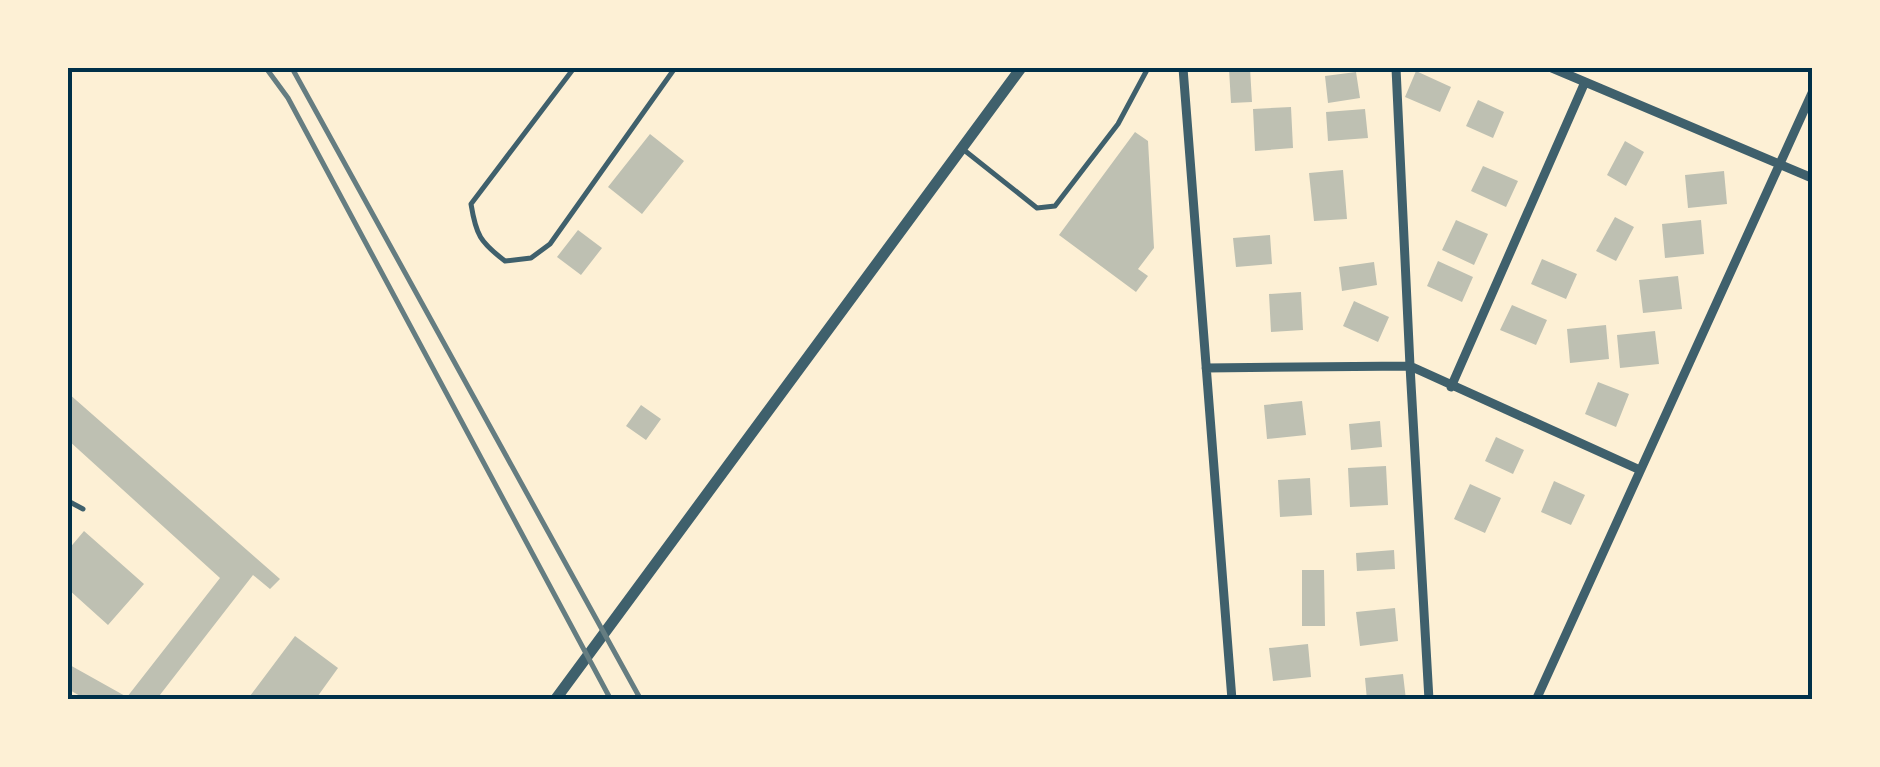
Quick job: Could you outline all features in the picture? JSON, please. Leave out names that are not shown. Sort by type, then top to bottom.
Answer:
[{"type":"street","points":[[555,700],[1021,68]]},
{"type":"street","points":[[1183,68],[1232,700]]},
{"type":"street","points":[[1396,68],[1429,700]]},
{"type":"street","points":[[1552,68],[1812,178]]},
{"type":"street","points":[[1451,386],[1585,82]]},
{"type":"street","points":[[1536,700],[1812,94]]},
{"type":"street","points":[[1206,368],[1410,366],[1640,470]]},
{"type":"lane","points":[[574,68],[471,204],[474,224],[484,245],[504,261],[531,258],[550,244],[675,68]]},
{"type":"lane","points":[[961,148],[1037,208],[1055,206],[1118,124],[1148,68]]},
{"type":"lane","points":[[68,501],[83,509]]},
{"type":"building","points":[[1250,68],[1252,102],[1231,103],[1229,69]]},
{"type":"building","points":[[1416,71],[1451,87],[1440,112],[1405,97]]},
{"type":"building","points":[[1356,72],[1360,98],[1328,103],[1325,76]]},
{"type":"building","points":[[1478,100],[1504,112],[1493,138],[1466,126]]},
{"type":"building","points":[[1291,107],[1293,148],[1255,151],[1253,109]]},
{"type":"building","points":[[1365,109],[1368,138],[1328,141],[1326,112]]},
{"type":"building","points":[[1135,132],[1148,141],[1154,248],[1138,269],[1148,276],[1136,292],[1059,235]]},
{"type":"building","points":[[650,134],[684,161],[642,214],[608,187]]},
{"type":"building","points":[[1625,141],[1644,152],[1626,186],[1607,175]]},
{"type":"building","points":[[1483,166],[1518,181],[1506,207],[1471,191]]},
{"type":"building","points":[[1343,170],[1347,219],[1314,221],[1309,173]]},
{"type":"building","points":[[1724,171],[1727,204],[1688,208],[1685,175]]},
{"type":"building","points":[[1615,217],[1634,227],[1616,261],[1596,251]]},
{"type":"building","points":[[1456,220],[1488,234],[1474,265],[1442,250]]},
{"type":"building","points":[[1701,220],[1704,254],[1665,258],[1662,224]]},
{"type":"building","points":[[578,230],[602,248],[581,275],[557,257]]},
{"type":"building","points":[[1270,235],[1272,264],[1236,267],[1233,238]]},
{"type":"building","points":[[1542,259],[1577,274],[1566,299],[1531,284]]},
{"type":"building","points":[[1438,261],[1473,277],[1462,302],[1427,286]]},
{"type":"building","points":[[1374,262],[1377,285],[1342,291],[1339,267]]},
{"type":"building","points":[[1678,276],[1682,309],[1643,313],[1639,280]]},
{"type":"building","points":[[1301,292],[1303,330],[1271,332],[1269,294]]},
{"type":"building","points":[[1354,301],[1389,317],[1378,342],[1343,326]]},
{"type":"building","points":[[1512,305],[1547,320],[1536,345],[1500,330]]},
{"type":"building","points":[[1606,325],[1609,359],[1570,363],[1567,329]]},
{"type":"building","points":[[1655,331],[1659,364],[1620,368],[1617,335]]},
{"type":"building","points":[[1598,382],[1629,394],[1616,427],[1585,414]]},
{"type":"building","points":[[68,393],[280,579],[270,589],[253,575],[156,700],[87,700],[68,689],[68,664],[127,697],[220,578],[68,440]]},
{"type":"building","points":[[1302,401],[1306,435],[1267,439],[1264,405]]},
{"type":"building","points":[[641,405],[661,419],[646,440],[626,426]]},
{"type":"building","points":[[1380,421],[1382,447],[1351,450],[1349,424]]},
{"type":"building","points":[[1496,437],[1524,450],[1513,474],[1485,461]]},
{"type":"building","points":[[1386,466],[1388,505],[1350,507],[1348,468]]},
{"type":"building","points":[[1310,478],[1312,515],[1280,517],[1278,480]]},
{"type":"building","points":[[1554,481],[1585,495],[1571,525],[1541,512]]},
{"type":"building","points":[[1470,484],[1501,498],[1485,533],[1454,519]]},
{"type":"building","points":[[84,531],[144,584],[108,625],[68,589],[68,550]]},
{"type":"building","points":[[1394,550],[1395,569],[1357,571],[1356,553]]},
{"type":"building","points":[[1302,570],[1324,570],[1325,626],[1302,626]]},
{"type":"building","points":[[1395,608],[1398,641],[1360,646],[1356,612]]},
{"type":"building","points":[[295,636],[338,668],[315,700],[247,700]]},
{"type":"building","points":[[1308,644],[1311,677],[1273,681],[1269,648]]},
{"type":"building","points":[[1403,674],[1406,700],[1367,700],[1365,678]]},
{"type":"railway","points":[[266,68],[288,98],[611,700]]},
{"type":"railway","points":[[292,68],[641,700]]}]
